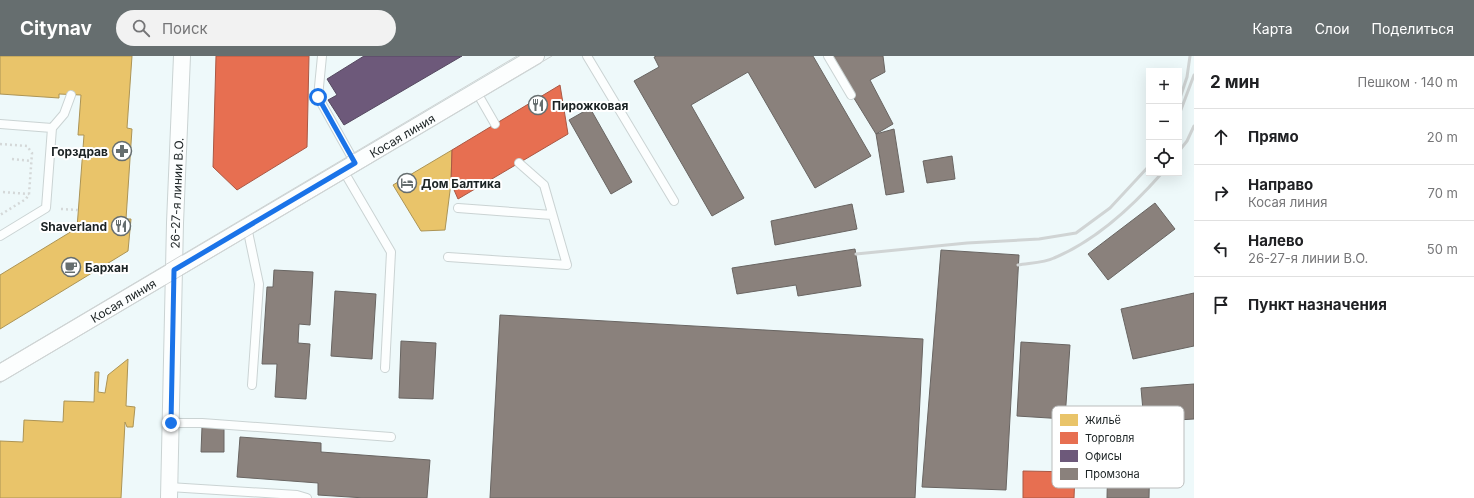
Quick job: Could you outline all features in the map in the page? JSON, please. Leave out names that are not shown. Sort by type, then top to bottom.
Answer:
[{"type":"street","name":"26-27-я линии В.О.","points":[[169,492],[174,270],[182,56]]},
{"type":"street","name":"Косая линия","points":[[0,374],[536,56]]},
{"type":"lane","points":[[322,56],[318,97],[349,166],[391,252],[386,368]]},
{"type":"lane","points":[[587,56],[674,201]]},
{"type":"lane","points":[[828,56],[851,95]]},
{"type":"lane","points":[[476,91],[495,124]]},
{"type":"lane","points":[[0,236],[46,208],[52,128],[64,114],[71,95]]},
{"type":"lane","points":[[0,124],[52,128]]},
{"type":"lane","points":[[448,257],[567,265],[544,185],[519,163]]},
{"type":"lane","points":[[458,208],[552,215]]},
{"type":"lane","points":[[247,227],[259,284],[252,385]]},
{"type":"lane","points":[[171,423],[202,423],[391,437]]},
{"type":"lane","points":[[169,492],[307,498]]},
{"type":"path","points":[[0,144],[27,146],[32,153],[29,194],[26,200],[0,215]]},
{"type":"path","points":[[12,159],[32,161]]},
{"type":"path","points":[[3,192],[29,194]]},
{"type":"building: Жильё","points":[[0,56],[132,56],[127,128],[132,129],[126,219],[131,219],[128,251],[0,329],[0,275],[77,228],[84,135],[78,135],[81,95],[59,94],[59,98],[0,94]]},
{"type":"building: Жильё","points":[[452,150],[451,183],[445,230],[421,231],[393,185]]},
{"type":"building: Жильё","points":[[128,359],[126,406],[135,407],[133,427],[127,427],[125,422],[121,498],[0,498],[0,441],[23,442],[24,420],[63,422],[64,401],[94,402],[95,372],[99,372],[98,392],[105,393],[108,375]]},
{"type":"building: Торговля","points":[[216,56],[309,56],[307,147],[237,190],[213,167]]},
{"type":"building: Торговля","points":[[560,85],[568,134],[458,199],[451,183],[452,150]]},
{"type":"building: Торговля","points":[[1023,471],[1052,472],[1052,488],[1074,488],[1074,498],[1023,498]]},
{"type":"building: Офисы","points":[[364,56],[462,56],[344,125],[328,100],[337,95],[327,79]]},
{"type":"building: Промзона","points":[[813,56],[871,156],[815,188],[748,72],[691,105],[744,198],[712,216],[634,81],[659,67],[654,57]]},
{"type":"building: Промзона","points":[[828,56],[883,56],[885,72],[870,80],[893,124],[876,134]]},
{"type":"building: Промзона","points":[[590,108],[632,182],[611,194],[569,120]]},
{"type":"building: Промзона","points":[[894,129],[904,192],[886,195],[876,134]]},
{"type":"building: Промзона","points":[[952,156],[955,179],[927,183],[923,161]]},
{"type":"building: Промзона","points":[[1155,203],[1175,229],[1108,280],[1088,254]]},
{"type":"building: Промзона","points":[[852,204],[857,229],[775,245],[771,221]]},
{"type":"building: Промзона","points":[[855,249],[861,286],[798,296],[796,285],[737,294],[732,268]]},
{"type":"building: Промзона","points":[[941,250],[1019,255],[1006,490],[922,487]]},
{"type":"building: Промзона","points":[[274,270],[313,272],[310,325],[299,324],[298,343],[310,344],[306,399],[275,397],[277,364],[262,364],[267,287],[273,287]]},
{"type":"building: Промзона","points":[[335,291],[376,294],[372,359],[331,356]]},
{"type":"building: Промзона","points":[[1194,293],[1194,346],[1133,359],[1121,309]]},
{"type":"building: Промзона","points":[[500,315],[923,339],[915,498],[490,498]]},
{"type":"building: Промзона","points":[[401,341],[436,343],[433,399],[399,398]]},
{"type":"building: Промзона","points":[[1021,342],[1070,345],[1066,406],[1052,406],[1052,418],[1017,416]]},
{"type":"building: Промзона","points":[[1194,384],[1194,419],[1184,420],[1184,406],[1143,406],[1141,388]]},
{"type":"building: Промзона","points":[[202,427],[224,428],[224,452],[201,452]]},
{"type":"building: Промзона","points":[[240,437],[321,443],[321,452],[430,460],[427,498],[365,498],[318,495],[318,483],[237,477]]},
{"type":"building: Промзона","points":[[1107,488],[1149,488],[1149,498],[1107,498]]},
{"type":"tram line","points":[[0,363],[517,56]]},
{"type":"tram line","points":[[0,383],[552,56]]},
{"type":"railway","points":[[1182,92],[1187,77],[1190,56]]},
{"type":"railway","points":[[1182,107],[1194,75]]},
{"type":"railway","points":[[1182,147],[1187,141],[1194,126]]},
{"type":"railway","points":[[856,254],[967,243],[1039,239],[1076,233],[1110,208],[1146,169]]},
{"type":"railway","points":[[1018,265],[1050,260],[1084,242],[1126,210],[1159,176]]},
{"type":"place","name":"Пирожковая","points":[[538,105]]},
{"type":"place","name":"Горздрав","points":[[122,151]]},
{"type":"place","name":"Дом Балтика","points":[[407,183]]},
{"type":"place","name":"Shaverland","points":[[121,226]]},
{"type":"place","name":"Бархан","points":[[71,267]]},
{"type":"route","points":[[171,423],[174,270],[355,163],[318,97]]}]
